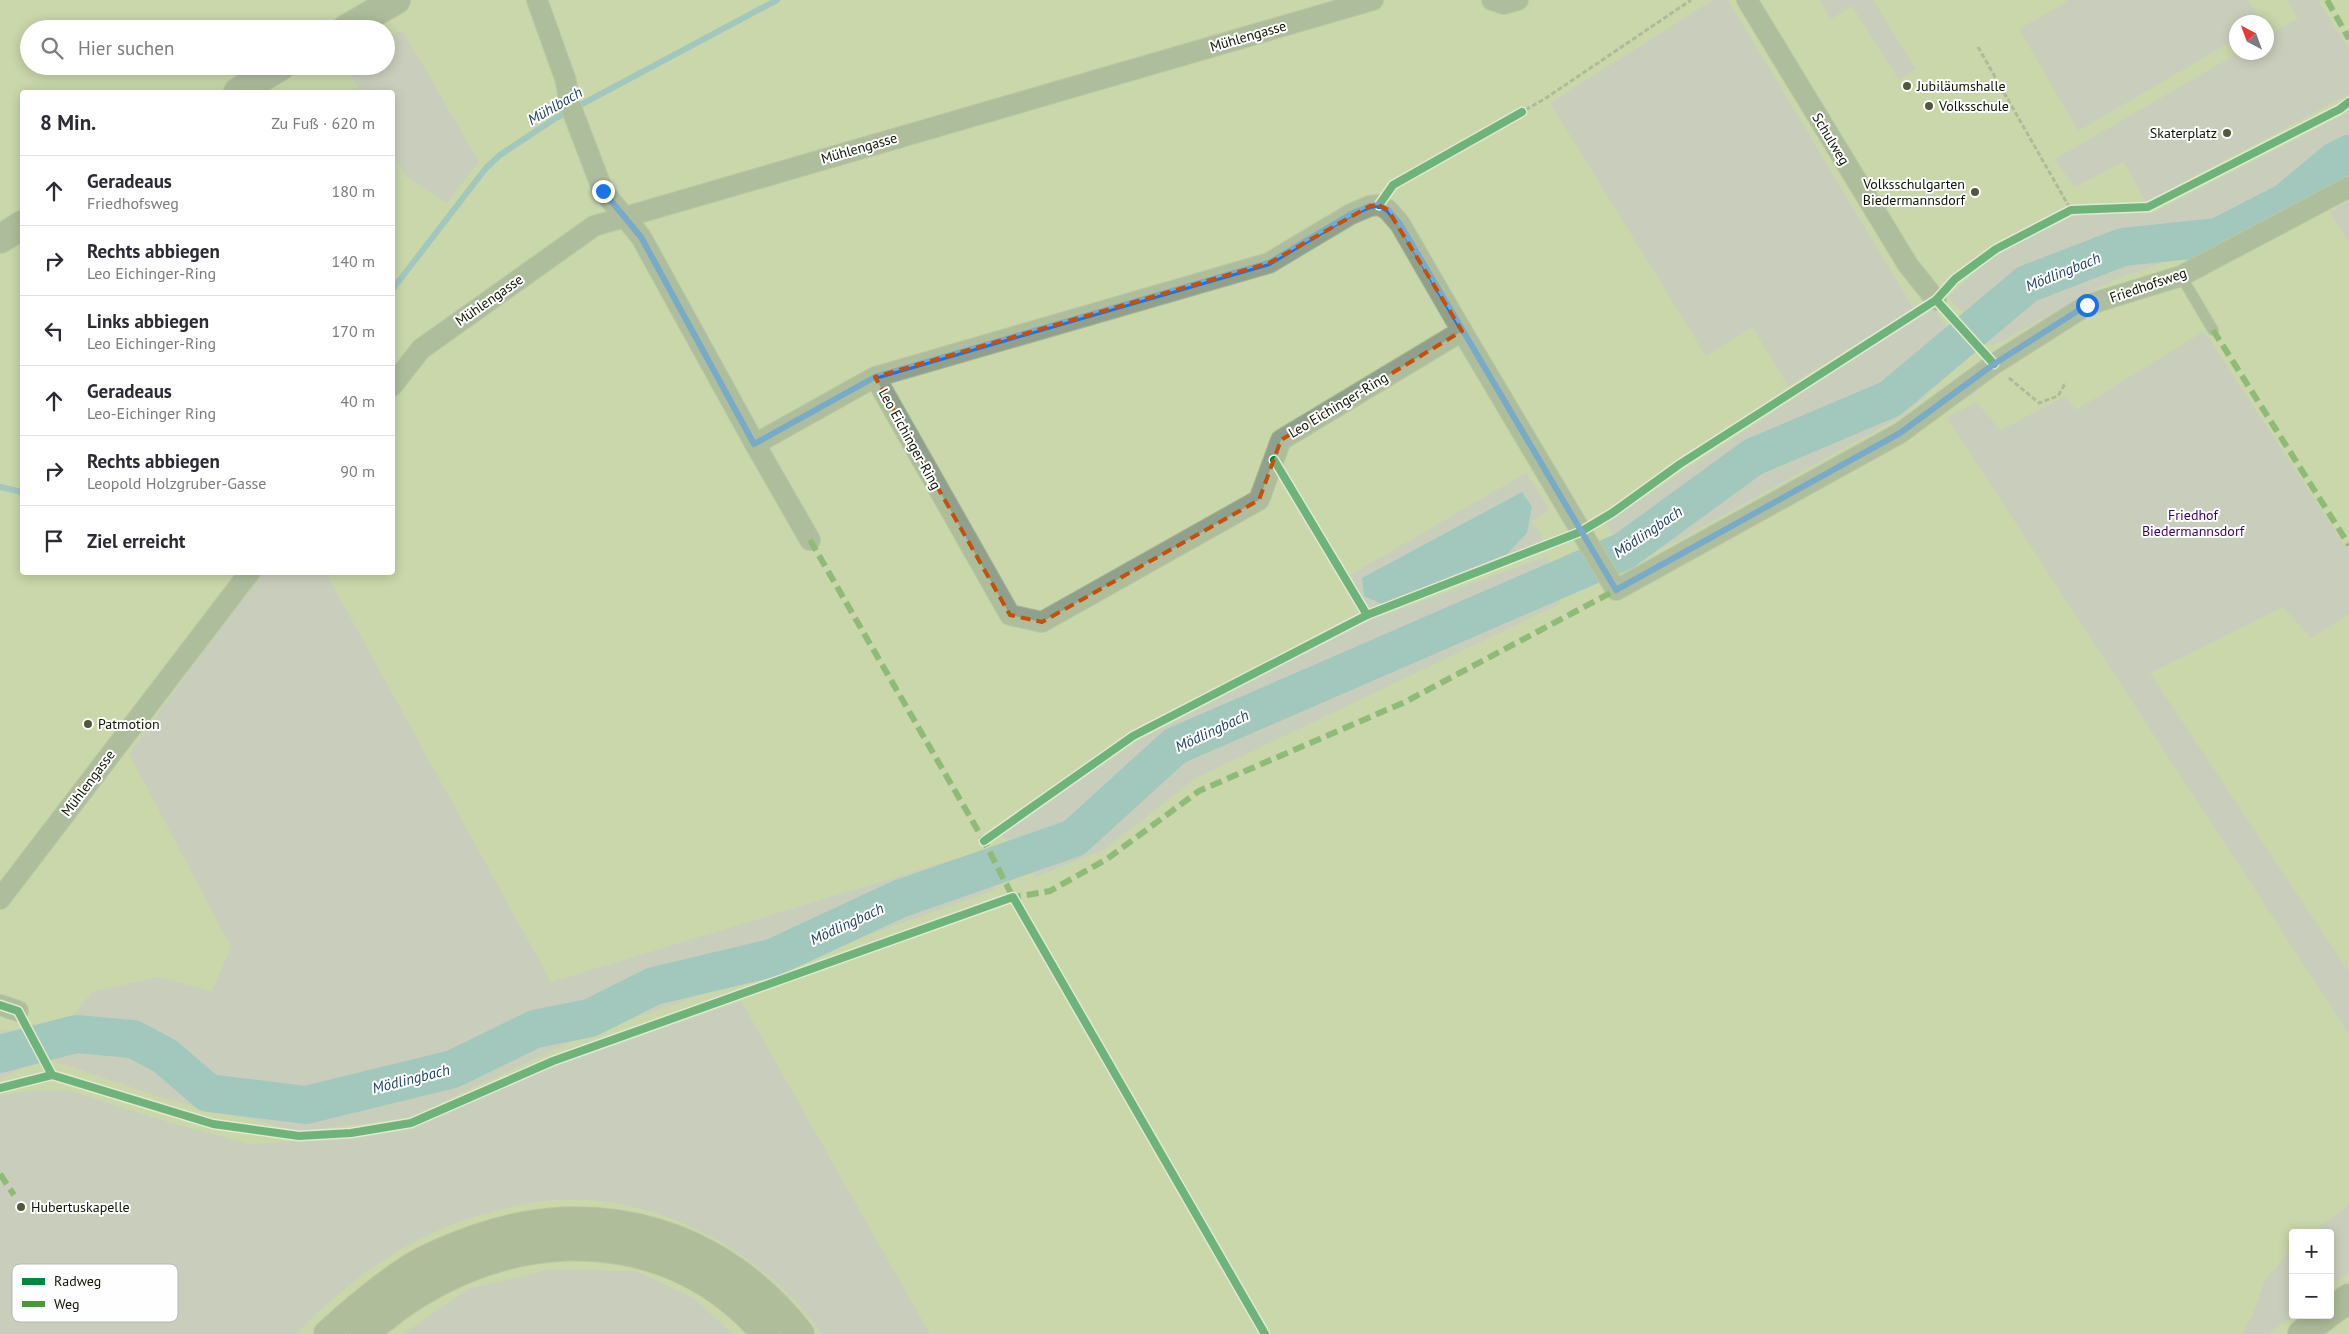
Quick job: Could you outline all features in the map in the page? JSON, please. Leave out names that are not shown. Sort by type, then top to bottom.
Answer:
[{"type":"highway","points":[[328,1334],[357,1308],[408,1270],[457,1246],[501,1230],[543,1223],[588,1220],[635,1226],[678,1238],[720,1259],[758,1287],[786,1316],[800,1334]]},
{"type":"highway","points":[[365,1334],[404,1302],[459,1272],[485,1261],[525,1250],[564,1245],[627,1250],[660,1260],[694,1276],[728,1296],[766,1334]]},
{"type":"main road","points":[[2334,1309],[2349,1298]]},
{"type":"main road","points":[[2302,1334],[2321,1319]]},
{"type":"street","points":[[362,20],[396,0]]},
{"type":"street","points":[[537,0],[566,81],[573,111],[603,191],[641,237],[754,444],[810,540]]},
{"type":"street","name":"Mühlengasse","points":[[395,382],[421,349],[594,226],[1373,0]]},
{"type":"street","points":[[1492,0],[1504,4],[1518,0]]},
{"type":"street","name":"Schulweg","points":[[1747,0],[1908,265],[1936,300]]},
{"type":"street","points":[[241,90],[266,75]]},
{"type":"street","name":"Friedhofsweg","points":[[1616,590],[1900,433],[1994,364],[2087,305],[2182,276],[2349,187]]},
{"type":"street","name":"Leo Eichinger-Ring","points":[[1462,331],[1281,440],[1259,500],[1042,622],[1010,615],[875,377],[1269,263],[1351,214],[1370,206],[1379,205],[1388,210],[1400,224],[1616,590]]},
{"type":"street","points":[[0,239],[20,226]]},
{"type":"street","points":[[754,444],[875,377]]},
{"type":"street","name":"Mühlengasse","points":[[0,899],[248,575]]},
{"type":"lane","points":[[2182,276],[2213,330]]},
{"type":"path","points":[[1521,109],[1522,112],[1691,0]]},
{"type":"path","points":[[1978,47],[2071,210]]},
{"type":"path","points":[[1994,364],[2039,403],[2058,396],[2066,382]]},
{"type":"highlighted area","points":[[1379,205],[1388,210],[1462,331],[1281,440],[1259,500],[1042,622],[1010,615],[875,377],[1269,263],[1370,206]]},
{"type":"green space","points":[[1713,0],[1728,0],[1914,309],[1788,386],[1752,327],[1706,356],[1550,103]]},
{"type":"green space","points":[[1819,0],[1873,0],[1916,69],[1899,80],[1852,6],[1831,19]]},
{"type":"green space","points":[[2069,0],[2248,0],[2257,15],[2229,15],[2229,43],[2078,131],[2019,29]]},
{"type":"green space","points":[[2286,0],[2318,0],[2349,50],[2349,94],[2146,202],[2123,162],[2074,187],[2055,159],[2229,58],[2229,60],[2274,60],[2274,32],[2298,18]]},
{"type":"green space","points":[[403,31],[479,162],[447,203],[406,177],[395,157],[395,90],[359,90],[351,75],[395,75],[395,34]]},
{"type":"green space","points":[[2349,112],[2349,171],[2225,241],[2111,281],[1993,346],[1948,297],[1998,252],[2068,214],[2153,213]]},
{"type":"green space","points":[[2349,201],[2349,242],[2330,212]]},
{"type":"green space","points":[[1932,307],[1968,357],[1906,414],[1630,567],[1606,523]]},
{"type":"green space","name":"Friedhof Biedermannsdorf","points":[[2204,331],[2349,552],[2349,614],[2311,638],[2283,607],[2150,673],[2349,972],[2349,1034],[1947,418],[1976,402],[2001,430],[2065,396],[2076,410]]},
{"type":"green space","points":[[1526,473],[1550,510],[1532,521],[1542,536],[1542,542],[1369,611],[1350,575]]},
{"type":"green space","points":[[1548,556],[1560,604],[1196,778],[1105,849],[1036,877],[1002,835],[1137,741],[1370,620]]},
{"type":"green space","points":[[259,575],[327,575],[551,982],[975,853],[995,890],[579,1038],[408,1118],[300,1131],[166,1099],[57,1062],[33,1030],[66,1024],[92,992],[158,977],[212,991],[231,947],[129,754]]},
{"type":"green space","points":[[741,1001],[930,1334],[821,1334],[796,1303],[766,1274],[733,1250],[697,1229],[658,1214],[618,1204],[577,1200],[537,1202],[505,1209],[463,1220],[431,1233],[389,1257],[349,1285],[296,1334],[0,1334],[0,1096],[36,1090],[71,1091],[171,1123],[249,1144],[340,1138],[412,1127],[554,1066]]},
{"type":"green space","points":[[0,1029],[20,1032],[36,1061],[0,1079]]},
{"type":"green space","points":[[2349,1204],[2349,1271],[2334,1283],[2334,1229],[2318,1229]]},
{"type":"green space","points":[[2289,1253],[2289,1318],[2268,1334],[2242,1334],[2252,1315],[2266,1278]]},
{"type":"green space","points":[[553,1269],[636,1271],[695,1299],[733,1334],[403,1334],[470,1288]]},
{"type":"water","points":[[1522,492],[1532,507],[1527,533],[1507,554],[1382,604],[1364,596],[1362,578]]},
{"type":"waterway","name":"Mühlbach","points":[[395,286],[486,168],[500,155],[556,118],[777,0]]},
{"type":"waterway","name":"Mödlingbach","points":[[0,1054],[76,1034],[133,1039],[165,1056],[208,1093],[306,1105],[453,1069],[535,1029],[590,1018],[654,986],[772,958],[899,899],[1074,838],[1175,746],[1624,551],[1753,457],[1890,399],[2027,284],[2123,247],[2218,237],[2286,202],[2335,161],[2349,154]]},
{"type":"waterway","name":"Mühlbach","points":[[0,487],[20,492]]},
{"type":"marked path","points":[[2327,0],[2349,39]]},
{"type":"marked path","points":[[2213,330],[2349,545]]},
{"type":"marked path","points":[[810,540],[984,841],[1015,901]]},
{"type":"marked path","points":[[1009,898],[1050,891],[1107,859],[1199,791],[1405,702],[1616,590]]},
{"type":"marked path","points":[[0,1174],[14,1195]]},
{"type":"cycle path","points":[[984,841],[1133,736],[1367,615],[1580,532],[1612,513],[1680,464],[1936,300],[1955,279],[1996,249],[2071,210],[2148,207],[2340,109],[2349,102]]},
{"type":"cycle path","points":[[1379,205],[1393,185],[1522,112]]},
{"type":"cycle path","points":[[1936,300],[1994,364]]},
{"type":"cycle path","points":[[1274,460],[1367,615]]},
{"type":"cycle path","points":[[0,1088],[52,1075],[213,1124],[299,1136],[351,1133],[411,1123],[553,1061],[1013,897],[1265,1334]]},
{"type":"cycle path","points":[[0,1005],[18,1011],[52,1075]]},
{"type":"place","name":"Jubiläumshalle","points":[[1907,86]]},
{"type":"place","name":"Volksschule","points":[[1929,106]]},
{"type":"place","name":"Skaterplatz","points":[[2227,133]]},
{"type":"place","name":"Volksschulgarten Biedermannsdorf","points":[[1975,192]]},
{"type":"place","name":"Patmotion","points":[[88,724]]},
{"type":"place","name":"Hubertuskapelle","points":[[21,1207]]},
{"type":"route","points":[[603,191],[641,237],[754,444],[875,377],[1269,263],[1351,214],[1370,206],[1379,205],[1388,210],[1400,224],[1580,532],[1616,590],[1900,433],[1994,364],[2087,305]]}]
